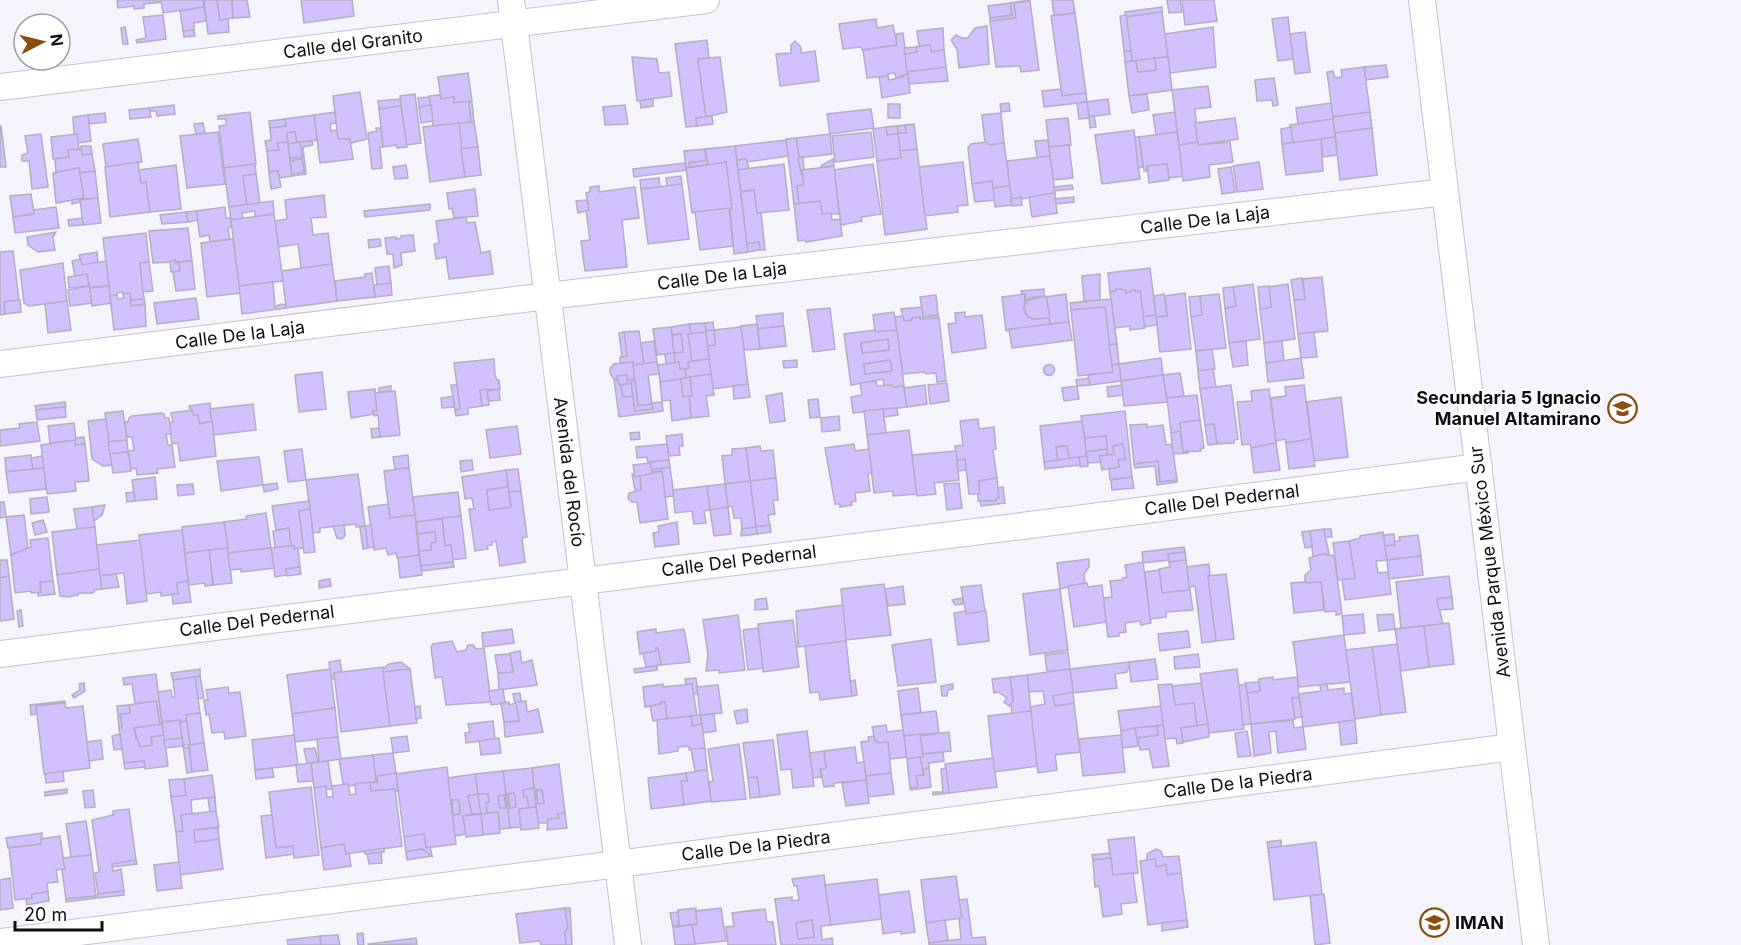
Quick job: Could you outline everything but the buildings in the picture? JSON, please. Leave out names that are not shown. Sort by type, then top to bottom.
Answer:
[{"type":"street","name":"Calle del Granito","points":[[0,87],[512,12],[706,0]]},
{"type":"street","name":"Avenida Parque México Sur","points":[[1422,0],[1536,945]]},
{"type":"street","name":"Avenida del Rocío","points":[[512,12],[628,945]]},
{"type":"street","name":"Calle De la Laja","points":[[0,364],[1445,192]]},
{"type":"street","name":"Calle Del Pedernal","points":[[0,654],[1479,467]]},
{"type":"street","name":"Calle De la Piedra","points":[[0,942],[1512,747]]},
{"type":"place","name":"Secundaria 5 Ignacio Manuel Altamirano","points":[[1622,408]]},
{"type":"place","name":"IMAN","points":[[1434,923]]}]
